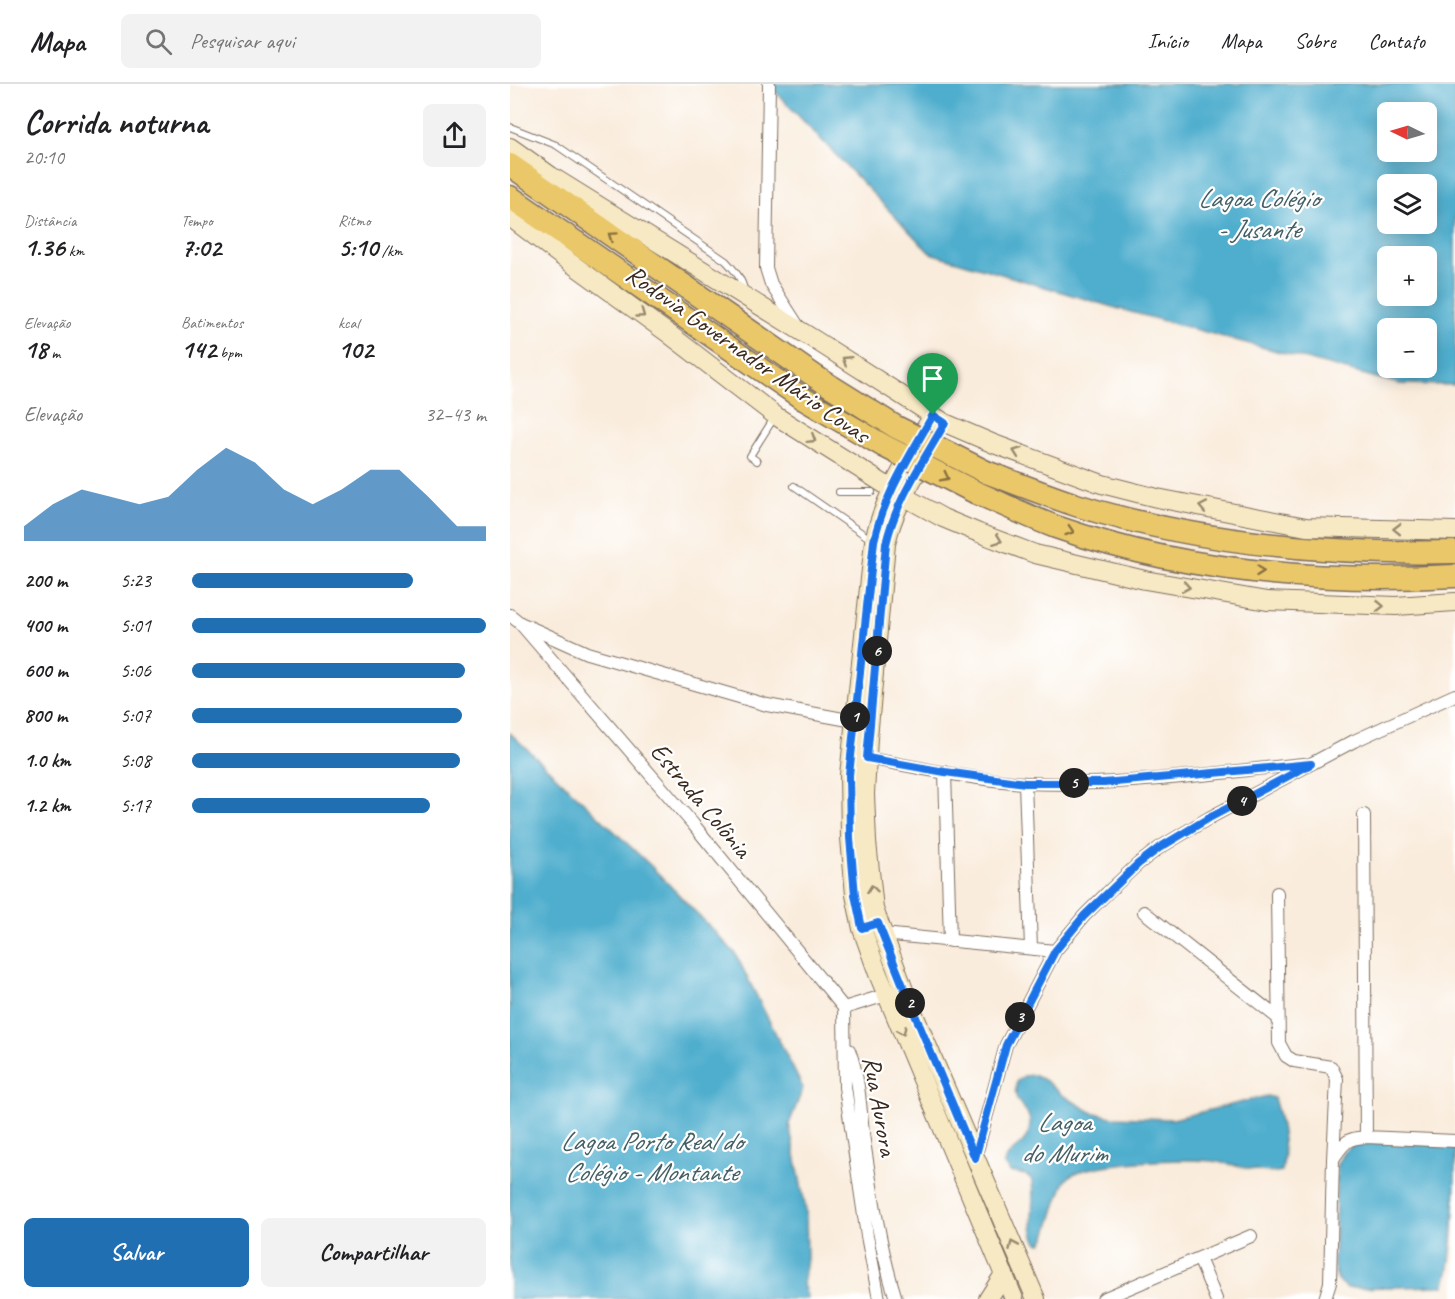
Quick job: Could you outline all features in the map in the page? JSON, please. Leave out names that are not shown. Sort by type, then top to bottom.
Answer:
[{"type":"highway","name":"Rodovia Governador Mário Covas","points":[[510,165],[816,377],[896,427],[986,472],[1097,511],[1196,534],[1243,542],[1329,550],[1455,552]]},
{"type":"highway","name":"Rodovia Governador Mário Covas","points":[[510,197],[802,398],[884,446],[977,493],[1057,527],[1148,553],[1191,562],[1326,577],[1455,576]]},
{"type":"main road","points":[[510,147],[551,176],[815,339],[939,419],[994,444],[1102,484],[1157,498],[1306,527],[1455,531]]},
{"type":"main road","name":"Rodovia Governador Mário Covas","points":[[510,217],[776,416],[943,518],[1035,554],[1145,580],[1267,601],[1396,606],[1455,602]]},
{"type":"main road","points":[[939,419],[897,492],[882,535],[854,721],[849,775],[850,838],[855,895],[875,929],[908,998],[1036,1299]]},
{"type":"main road","points":[[849,462],[872,492],[882,535],[865,794],[875,929],[886,995],[1014,1299]]},
{"type":"main road","points":[[882,535],[906,516],[916,514],[943,518]]},
{"type":"main road","points":[[988,1299],[1004,1274]]},
{"type":"street","points":[[768,84],[766,268],[771,284],[797,325],[815,339]]},
{"type":"street","points":[[515,619],[587,653],[767,705],[854,721]]},
{"type":"street","name":"Estrada Colônia","points":[[515,619],[693,824],[844,1008]]},
{"type":"street","points":[[975,1158],[1006,1045],[1055,951],[1107,893],[1159,848],[1209,818],[1362,737],[1455,695]]},
{"type":"street","points":[[867,758],[1025,783],[1104,783],[1311,764]]},
{"type":"street","points":[[945,772],[950,941]]},
{"type":"street","points":[[1025,783],[1031,948]]},
{"type":"street","points":[[1364,815],[1366,1137]]},
{"type":"street","points":[[1277,893],[1279,1043],[1286,1056],[1294,1061],[1331,1067],[1337,1079],[1330,1282],[1325,1299]]},
{"type":"street","points":[[1144,912],[1278,1018]]},
{"type":"street","points":[[875,929],[950,941],[1055,951]]},
{"type":"street","points":[[844,1038],[844,1008],[886,995]]},
{"type":"street","name":"Rua Aurora","points":[[844,1038],[848,1110],[879,1299]]},
{"type":"street","name":"Rua Aurora","points":[[844,1038],[851,1057],[872,1194],[888,1274],[896,1299]]},
{"type":"street","points":[[1333,1159],[1344,1143],[1352,1138],[1455,1141]]},
{"type":"street","points":[[1103,1299],[1251,1236]]},
{"type":"street","points":[[1199,1258],[1216,1299]]},
{"type":"street","points":[[1133,1287],[1138,1299]]},
{"type":"lane","points":[[510,127],[556,145],[726,261],[743,284],[745,297]]},
{"type":"lane","points":[[757,461],[750,456],[776,416]]},
{"type":"lane","points":[[794,486],[882,535]]},
{"type":"lane","points":[[839,492],[872,492]]},
{"type":"water","name":"Lagoa Colégio - Jusante","points":[[768,84],[1455,84],[1455,385],[1399,384],[1116,308],[930,253]]},
{"type":"water","name":"Lagoa Porto Real do Colégio - Montante","points":[[510,733],[650,865],[735,953],[803,1088],[789,1124],[806,1210],[807,1259],[803,1284],[808,1299],[510,1299]]},
{"type":"water","name":"Lagoa do Murim","points":[[1035,1075],[1062,1095],[1091,1112],[1111,1117],[1173,1119],[1267,1096],[1274,1098],[1282,1134],[1284,1153],[1282,1171],[1267,1172],[1218,1162],[1186,1160],[1138,1162],[1092,1168],[1066,1180],[1046,1236],[1042,1243],[1038,1243],[1034,1237],[1032,1221],[1033,1186],[1031,1178],[1010,1172],[1004,1163],[1023,1142],[1029,1131],[1029,1117],[1016,1096],[1017,1081],[1024,1076]]},
{"type":"water","points":[[1357,1142],[1442,1143],[1455,1147],[1452,1240],[1448,1274],[1444,1286],[1347,1288],[1337,1279],[1334,1266],[1337,1164],[1344,1152]]},
{"type":"route","points":[[933,415],[945,423],[903,496],[890,527],[886,544],[867,758],[1025,783],[1104,783],[1311,764],[1209,818],[1159,848],[1138,864],[1084,916],[1055,951],[1006,1045],[975,1158],[908,998],[884,934],[878,923],[862,928],[855,895],[850,838],[849,775],[874,541],[891,488],[933,415]]}]
